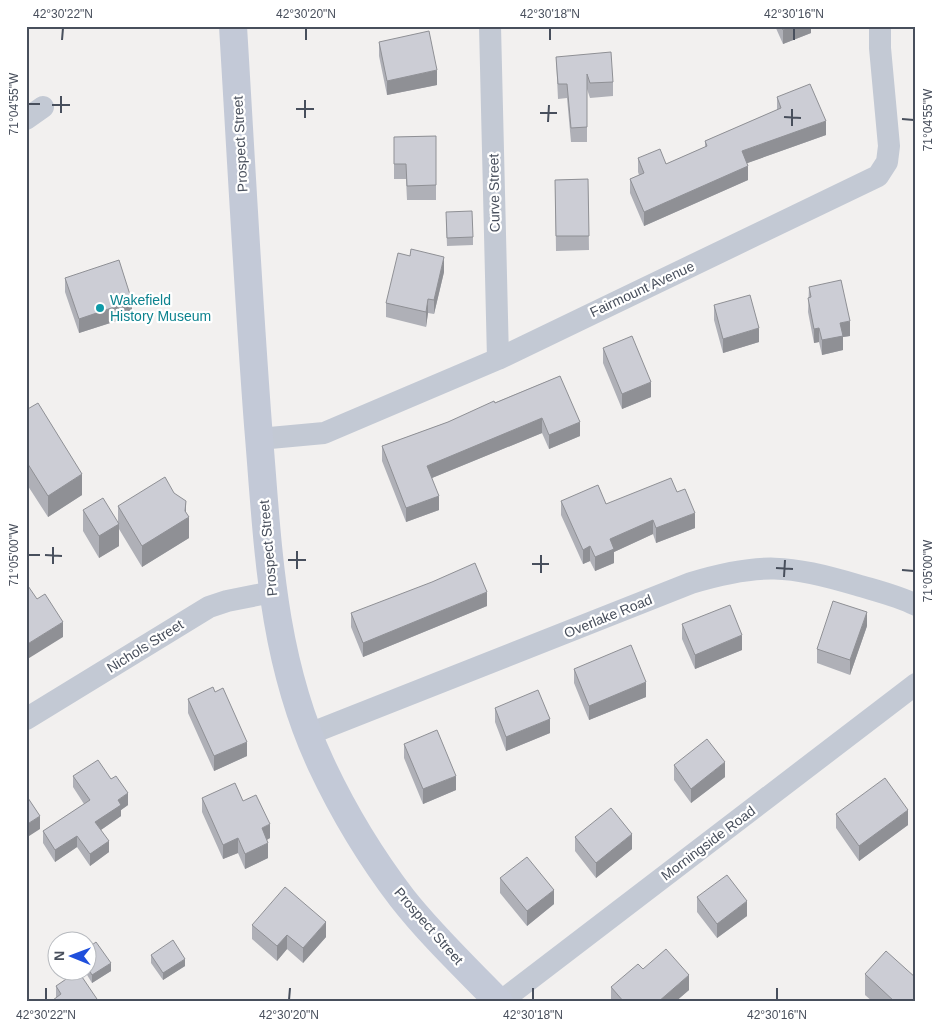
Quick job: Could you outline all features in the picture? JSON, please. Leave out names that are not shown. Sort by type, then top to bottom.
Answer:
[{"type":"main road","name":"Prospect Street","points":[[233,26],[259,439],[272,592],[286,663],[309,734],[335,792],[356,831],[403,900],[431,932],[499,1002]]},
{"type":"street","name":"Curve Street","points":[[490,26],[498,359]]},
{"type":"street","name":"Fairmount Avenue","points":[[259,439],[324,433],[498,359],[878,176],[885,169],[888,152],[880,26]]},
{"type":"street","name":"Overlake Road","points":[[309,734],[691,583],[724,573],[758,568],[793,568],[883,592],[916,605]]},
{"type":"street","name":"Nichols Street","points":[[26,720],[209,607],[227,601],[272,592]]},
{"type":"street","name":"Morningside Road","points":[[499,1002],[916,684]]},
{"type":"building","points":[[781,26],[792,26],[783,30]]},
{"type":"building","points":[[429,31],[437,70],[387,81],[379,42]]},
{"type":"building","points":[[611,52],[613,82],[590,83],[587,74],[587,127],[571,128],[567,84],[558,84],[556,57]]},
{"type":"building","points":[[810,84],[826,121],[742,151],[748,166],[644,212],[630,179],[644,173],[638,158],[660,149],[666,164],[707,146],[705,141],[781,108],[777,97]]},
{"type":"building","points":[[436,136],[436,185],[407,186],[406,164],[394,164],[394,137]]},
{"type":"building","points":[[588,179],[589,236],[556,236],[555,180]]},
{"type":"building","points":[[472,211],[473,237],[447,238],[446,212]]},
{"type":"building","points":[[411,249],[444,257],[434,300],[428,299],[426,312],[386,303],[398,253],[410,256]]},
{"type":"building","name":"Wakefield History Museum","points":[[119,260],[132,301],[79,319],[65,278]]},
{"type":"building","points":[[841,280],[850,321],[840,323],[843,336],[822,340],[819,328],[814,329],[808,298],[811,297],[809,287]]},
{"type":"building","points":[[750,295],[759,328],[723,339],[714,305]]},
{"type":"building","points":[[632,336],[651,382],[622,394],[603,348]]},
{"type":"building","points":[[560,376],[580,422],[549,435],[542,418],[427,466],[439,496],[406,508],[382,446],[448,422],[494,401],[495,403]]},
{"type":"building","points":[[38,403],[82,474],[48,496],[26,461],[26,410]]},
{"type":"building","points":[[165,477],[174,493],[186,501],[185,511],[189,517],[142,546],[118,506]]},
{"type":"building","points":[[671,478],[677,492],[685,489],[695,513],[656,528],[653,520],[610,539],[614,549],[595,557],[590,546],[583,550],[561,501],[598,485],[606,504]]},
{"type":"building","points":[[103,498],[119,524],[99,536],[83,510]]},
{"type":"building","points":[[475,563],[487,592],[363,643],[351,613],[432,582]]},
{"type":"building","points":[[26,583],[37,599],[45,594],[63,622],[26,645]]},
{"type":"building","points":[[833,601],[867,612],[850,660],[817,649]]},
{"type":"building","points":[[730,605],[742,635],[695,655],[682,624]]},
{"type":"building","points":[[631,645],[646,682],[589,706],[574,669]]},
{"type":"building","points":[[213,687],[215,692],[223,688],[247,742],[214,756],[188,699]]},
{"type":"building","points":[[538,690],[550,719],[506,737],[495,708]]},
{"type":"building","points":[[437,730],[456,776],[423,789],[404,744]]},
{"type":"building","points":[[707,739],[725,762],[691,789],[674,765]]},
{"type":"building","points":[[98,760],[111,779],[116,776],[128,793],[118,800],[121,805],[95,822],[109,841],[90,854],[77,836],[55,850],[43,831],[90,800],[73,776]]},
{"type":"building","points":[[885,778],[908,810],[859,846],[836,814]]},
{"type":"building","points":[[235,783],[243,801],[256,795],[270,824],[262,828],[268,843],[245,854],[238,838],[223,845],[202,798]]},
{"type":"building","points":[[26,795],[40,816],[26,825]]},
{"type":"building","points":[[611,808],[632,834],[596,863],[575,837]]},
{"type":"building","points":[[527,857],[554,890],[527,911],[500,878]]},
{"type":"building","points":[[727,875],[747,901],[717,924],[697,897]]},
{"type":"building","points":[[285,887],[326,922],[303,948],[287,935],[277,946],[252,925]]},
{"type":"building","points":[[173,940],[185,959],[163,973],[151,955]]},
{"type":"building","points":[[98,945],[111,963],[98,971]]},
{"type":"building","points":[[666,949],[689,975],[658,1002],[624,1002],[611,987],[638,964],[643,969]]},
{"type":"building","points":[[886,951],[916,978],[916,1002],[895,1002],[865,974]]},
{"type":"building","points":[[65,980],[84,980],[99,1002],[54,1002],[53,1000],[61,994],[56,986]]},
{"type":"place","name":"Wakefield History Museum","points":[[100,308]]}]
